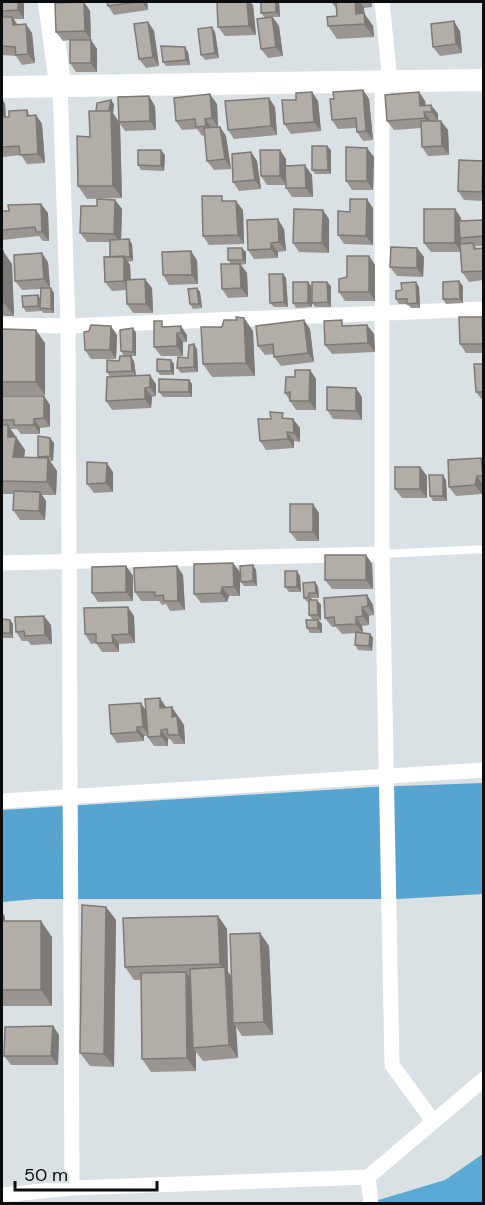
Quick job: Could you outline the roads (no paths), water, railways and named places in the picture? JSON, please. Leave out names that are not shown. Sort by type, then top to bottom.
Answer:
[{"type":"street","points":[[49,2],[60,84],[68,326],[72,1188]]},
{"type":"street","points":[[382,2],[386,81],[382,554],[384,775],[392,1065],[433,1121]]},
{"type":"street","points":[[2,87],[60,84],[483,80]]},
{"type":"street","points":[[2,325],[68,326],[483,309]]},
{"type":"street","points":[[2,563],[382,554]]},
{"type":"street","points":[[2,801],[483,770]]},
{"type":"street","points":[[2,1195],[72,1188],[368,1177],[483,1079]]},
{"type":"street","points":[[368,1177],[371,1203]]},
{"type":"lane","points":[[382,554],[483,549]]}]
